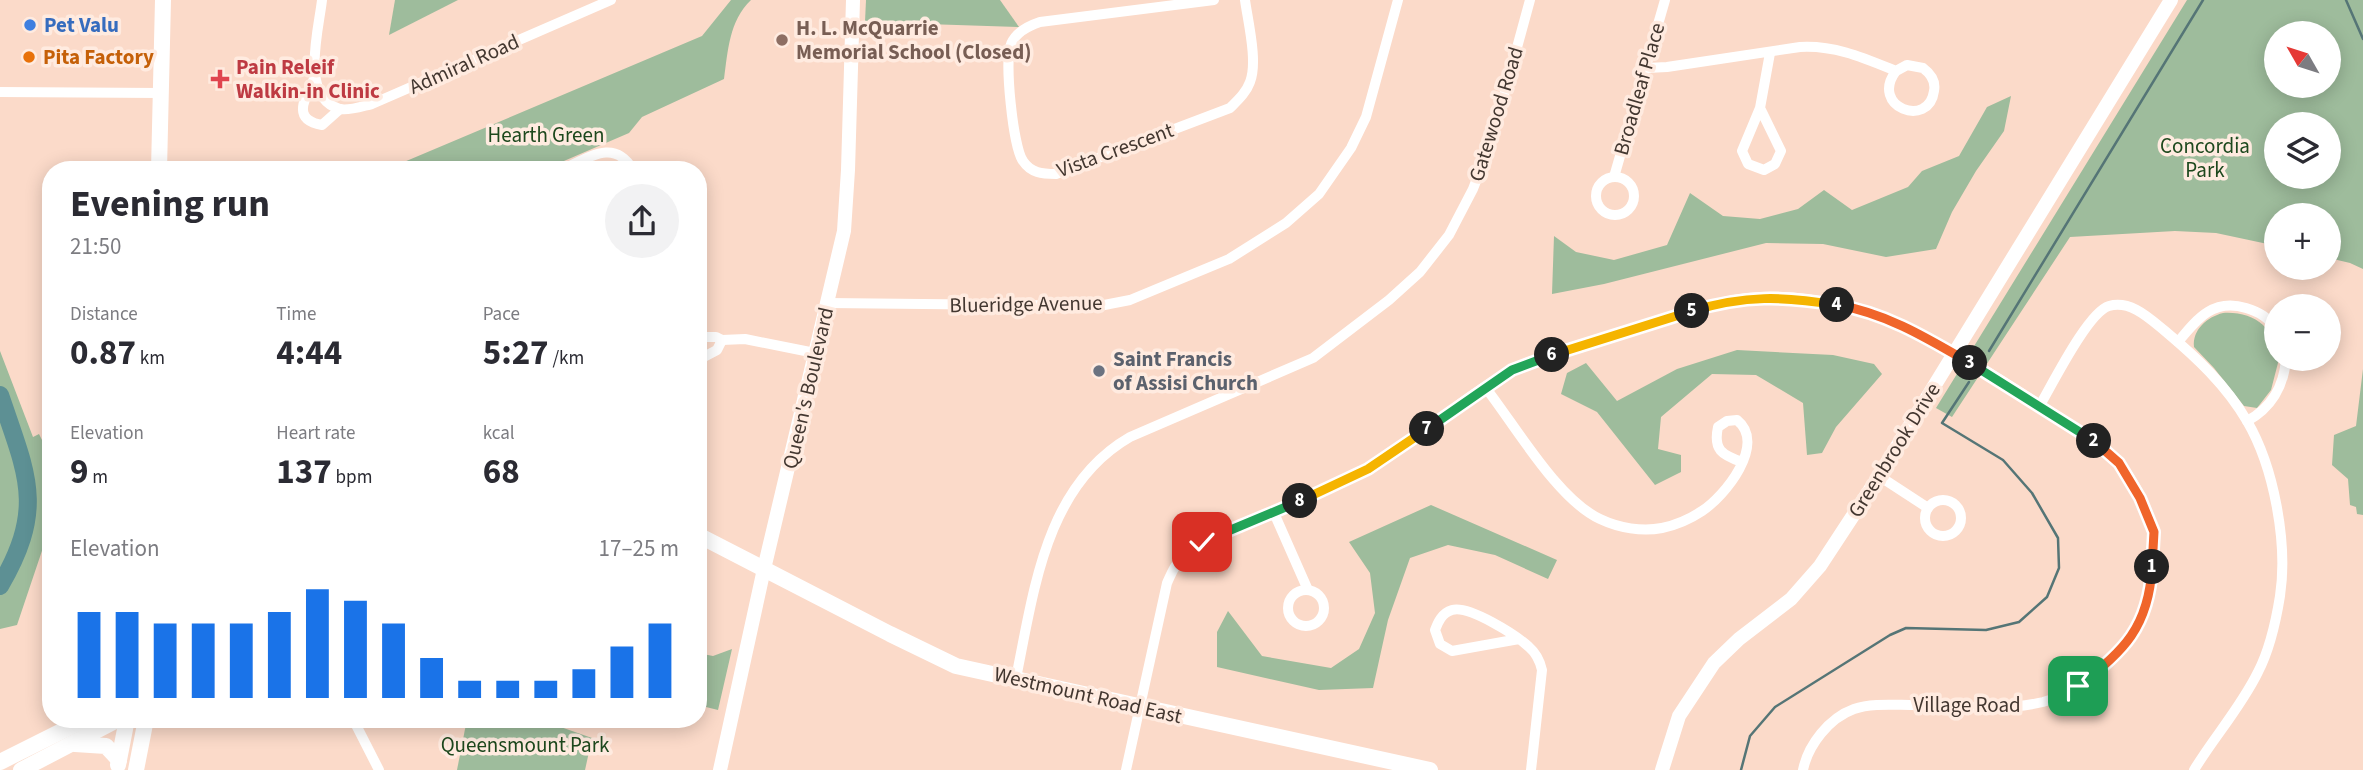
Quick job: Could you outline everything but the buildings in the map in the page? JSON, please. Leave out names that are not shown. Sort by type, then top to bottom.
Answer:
[{"type":"main road","points":[[159,161],[163,0]]},
{"type":"main road","name":"Westmount Road East","points":[[707,540],[944,661],[1141,708],[1430,770]]},
{"type":"main road","points":[[0,762],[68,728]]},
{"type":"main road","points":[[21,770],[102,728]]},
{"type":"main road","points":[[118,765],[125,728]]},
{"type":"main road","points":[[136,770],[144,728]]},
{"type":"main road","points":[[73,744],[106,746],[118,765]]},
{"type":"street","points":[[322,0],[314,79],[327,102],[340,109]]},
{"type":"street","name":"Admiral Road","points":[[314,79],[302,105],[304,116],[314,124],[322,125],[340,109],[372,104],[611,0]]},
{"type":"street","name":"Queen's Boulevard","points":[[720,770],[764,569],[844,231],[853,0]]},
{"type":"street","name":"Vista Crescent","points":[[1214,0],[1040,22],[1022,30],[1011,44],[1007,61],[1016,142],[1022,160],[1030,169],[1040,174],[1056,174],[1230,108],[1250,83],[1253,69],[1245,0]]},
{"type":"street","name":"Blueridge Avenue","points":[[828,303],[1099,306],[1130,299],[1229,259],[1286,223],[1319,194],[1339,167],[1366,117],[1398,0]]},
{"type":"street","name":"Gatewood Road","points":[[1016,678],[1034,588],[1054,527],[1070,495],[1096,462],[1129,437],[1313,358],[1389,300],[1420,272],[1442,244],[1474,189],[1492,139],[1530,0]]},
{"type":"street","name":"Broadleaf Place","points":[[1614,177],[1665,0]]},
{"type":"street","name":"Greenbrook Drive","points":[[1662,770],[1679,716],[1714,663],[1807,583],[1820,566],[1879,476],[2169,0]]},
{"type":"street","points":[[1647,68],[1820,46],[1843,50],[1896,71],[1908,65],[1916,65],[1930,73],[1935,88],[1933,99],[1928,105],[1914,111],[1906,111],[1894,103],[1889,89],[1891,78],[1896,71]]},
{"type":"street","points":[[1760,108],[1781,151],[1775,164],[1764,170],[1748,164],[1742,151],[1760,108],[1770,53]]},
{"type":"street","points":[[0,92],[160,93]]},
{"type":"street","points":[[582,161],[611,151],[626,161]]},
{"type":"street","name":"Village Road","points":[[1126,770],[1167,583],[1186,552],[1202,542],[1275,513],[1368,469],[1512,370],[1540,358],[1713,304],[1757,297],[1799,299],[1854,308],[1912,330],[1954,353],[2040,405],[2092,440],[2119,463],[2140,498],[2154,532],[2151,588],[2145,611],[2129,641],[2078,686],[2048,701],[2013,707],[1888,705],[1854,709],[1833,722],[1817,738],[1805,759],[1803,770]]},
{"type":"street","points":[[2178,342],[2206,313],[2217,307],[2229,304],[2254,310],[2264,316]]},
{"type":"street","points":[[2040,405],[2088,324],[2099,311],[2109,306],[2121,305],[2138,310],[2178,342],[2219,382],[2247,421],[2270,479],[2278,513],[2282,553],[2281,594],[2272,635],[2259,672],[2194,770]]},
{"type":"street","points":[[707,337],[716,337],[722,341],[745,339],[815,353]]},
{"type":"street","points":[[707,354],[717,349],[722,341]]},
{"type":"street","points":[[2247,421],[2262,413],[2275,396],[2284,371]]},
{"type":"street","points":[[1485,387],[1550,475],[1569,495],[1599,519],[1617,525],[1639,530],[1680,523],[1714,501],[1730,484],[1742,462]]},
{"type":"street","points":[[1879,476],[1928,508]]},
{"type":"street","points":[[1275,513],[1308,590]]},
{"type":"street","points":[[1519,639],[1452,652],[1440,644],[1435,630],[1446,613],[1461,610],[1502,627],[1519,639],[1535,653],[1542,670],[1531,770]]},
{"type":"street","points":[[358,728],[379,770]]},
{"type":"green space","points":[[395,0],[458,0],[389,35]]},
{"type":"green space","name":"Hearth Green","points":[[731,0],[751,0],[734,27],[728,47],[724,79],[642,117],[629,133],[564,161],[406,161],[702,36]]},
{"type":"green space","points":[[866,0],[1000,0],[1019,27],[865,22]]},
{"type":"green space","name":"Concordia Park","points":[[2187,0],[2363,0],[2363,269],[2341,261],[2341,203],[2264,203],[2264,243],[2216,233],[2175,231],[2070,237],[1952,417],[1936,408]]},
{"type":"green space","points":[[2011,96],[2004,131],[1952,212],[1936,249],[1886,257],[1823,244],[1766,243],[1604,284],[1552,294],[1554,236],[1576,252],[1614,260],[1667,245],[1690,193],[1723,216],[1760,219],[1798,209],[1824,190],[1852,210],[1908,187],[1922,171],[1959,156],[1987,107]]},
{"type":"green space","points":[[2223,313],[2234,313],[2253,319],[2264,327],[2264,371],[2276,371],[2271,390],[2257,408],[2244,406],[2194,347],[2195,335],[2211,318]]},
{"type":"green space","points":[[1737,350],[1833,355],[1874,364],[1882,374],[1836,427],[1822,453],[1807,455],[1803,403],[1756,375],[1712,374],[1661,417],[1658,449],[1681,455],[1681,472],[1655,485],[1597,412],[1561,394],[1567,373],[1586,363],[1617,401],[1677,369]]},
{"type":"green space","points":[[0,351],[33,437],[39,434],[42,440],[42,551],[17,625],[0,629]]},
{"type":"green space","points":[[2363,369],[2363,515],[2357,514],[2356,507],[2350,505],[2348,479],[2332,465],[2334,435],[2356,426]]},
{"type":"green space","points":[[1431,505],[1557,560],[1548,579],[1495,555],[1448,545],[1410,558],[1388,620],[1373,688],[1319,690],[1217,667],[1217,632],[1228,611],[1262,656],[1331,668],[1359,649],[1375,613],[1370,573],[1349,542]]},
{"type":"green space","points":[[732,649],[718,710],[707,707],[707,655],[713,656]]},
{"type":"green space","name":"Queensmount Park","points":[[465,728],[564,728],[592,738],[585,770],[457,770]]},
{"type":"waterway","points":[[1989,351],[2203,0]]},
{"type":"waterway","points":[[2346,0],[2363,39]]},
{"type":"waterway","points":[[1741,770],[1750,736],[1775,707],[1890,635],[1906,628],[1986,630],[2019,622],[2047,597],[2059,568],[2058,538],[2032,493],[2003,460],[1942,423],[1969,382]]},
{"type":"waterway","points":[[0,395],[18,447],[27,491],[23,534],[0,586]]},
{"type":"place","name":"Pet Valu","points":[[30,25]]},
{"type":"place","name":"H. L. McQuarrie Memorial School (Closed)","points":[[782,40]]},
{"type":"place","name":"Pita Factory","points":[[29,57]]},
{"type":"place","name":"Pain Releif Walkin-in Clinic","points":[[220,79]]},
{"type":"place","name":"Saint Francis of Assisi Church","points":[[1099,371]]},
{"type":"route","points":[[1202,542],[1275,513],[1368,469],[1485,387],[1512,370],[1540,358],[1713,304],[1757,297],[1799,299],[1854,308],[1888,319],[1923,335],[2040,405],[2092,440],[2119,463],[2140,498],[2154,532],[2151,588],[2145,611],[2129,641],[2078,686]]}]
